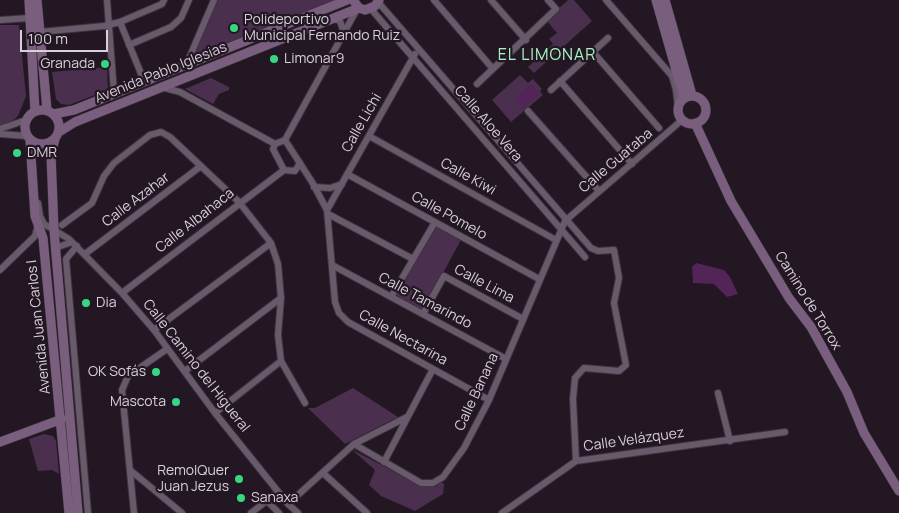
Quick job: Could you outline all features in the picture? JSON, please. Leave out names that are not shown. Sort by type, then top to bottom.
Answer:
[{"type":"street","points":[[0,129],[26,120],[35,111],[29,0]]},
{"type":"street","points":[[0,134],[28,138],[44,144],[57,136],[59,123],[51,112],[37,0]]},
{"type":"street","points":[[107,0],[114,92]]},
{"type":"street","points":[[40,32],[120,22],[162,4],[164,0]]},
{"type":"street","points":[[130,45],[171,27],[181,18],[189,0]]},
{"type":"street","points":[[188,63],[214,0]]},
{"type":"street","name":"Avenida Pablo Iglesias","points":[[51,112],[74,110],[114,92],[347,0]]},
{"type":"street","points":[[353,0],[358,10]]},
{"type":"street","points":[[434,0],[494,69]]},
{"type":"street","points":[[491,0],[526,40]]},
{"type":"street","points":[[477,84],[526,40],[539,27],[538,24],[556,9],[548,0]]},
{"type":"street","points":[[606,0],[672,76],[676,90],[678,114],[682,120],[696,123],[704,118],[706,105],[698,96],[688,97],[678,107]]},
{"type":"street","points":[[656,0],[673,58],[688,97]]},
{"type":"street","points":[[665,0],[688,97]]},
{"type":"street","points":[[358,10],[371,9],[378,1]]},
{"type":"street","name":"Calle Aloe Vera","points":[[378,1],[565,221],[591,248],[598,251],[614,250],[619,278],[614,303],[626,365],[619,371],[584,368],[575,378],[573,399],[576,461]]},
{"type":"street","name":"Calle Aloe Vera","points":[[371,9],[562,228],[585,257]]},
{"type":"street","points":[[161,87],[180,92],[274,144],[285,140],[358,10]]},
{"type":"street","name":"Avenida Pablo Iglesias","points":[[57,136],[75,122],[358,10]]},
{"type":"street","points":[[0,20],[30,18]]},
{"type":"street","points":[[334,19],[340,22],[344,33]]},
{"type":"street","points":[[120,22],[144,81]]},
{"type":"street","points":[[551,90],[608,38]]},
{"type":"street","name":"Calle Lichi","points":[[328,212],[347,174],[418,49]]},
{"type":"street","points":[[593,52],[659,128]]},
{"type":"street","points":[[660,62],[667,62],[673,58]]},
{"type":"street","points":[[180,80],[178,86],[180,92]]},
{"type":"street","points":[[560,81],[632,164]]},
{"type":"street","points":[[35,111],[51,112]]},
{"type":"street","points":[[528,111],[599,191]]},
{"type":"street","points":[[26,120],[24,129],[28,138]]},
{"type":"street","name":"Calle Guataba","points":[[565,221],[682,120]]},
{"type":"street","name":"Camino de Torrox","points":[[696,123],[731,202],[789,298],[811,327],[848,392],[864,434],[899,491]]},
{"type":"street","points":[[58,228],[92,203],[104,176],[114,163],[150,135],[161,132],[170,137],[239,202],[270,243],[278,264],[281,298],[278,335],[281,361],[305,403]]},
{"type":"street","name":"Avenida Juan Carlos I","points":[[57,136],[51,155],[54,219],[58,228],[56,248],[78,513]]},
{"type":"street","name":"Calle Kiwi","points":[[369,136],[556,240]]},
{"type":"street","name":"Avenida Juan Carlos I","points":[[28,138],[38,224],[44,238],[62,419],[69,513]]},
{"type":"street","name":"Calle Nectarina","points":[[285,140],[328,212],[335,302],[340,313],[348,322],[489,400]]},
{"type":"street","points":[[274,144],[273,149],[284,170]]},
{"type":"street","name":"Calle Albahaca","points":[[122,293],[239,202],[284,170],[295,171],[300,163]]},
{"type":"street","name":"Calle Azahar","points":[[85,254],[202,166]]},
{"type":"street","name":"Calle Pomelo","points":[[347,174],[539,279]]},
{"type":"street","points":[[314,187],[330,188],[342,184]]},
{"type":"street","name":"Calle Camino del Higueral","points":[[34,188],[38,195],[40,216],[44,224],[58,228],[122,293],[154,330],[215,413],[278,492],[298,513]]},
{"type":"street","points":[[328,212],[413,259]]},
{"type":"street","name":"Calle Banana","points":[[354,444],[421,483],[433,483],[443,477],[464,448],[489,400],[565,221]]},
{"type":"street","points":[[391,297],[435,222]]},
{"type":"street","points":[[0,270],[35,236],[38,224]]},
{"type":"street","points":[[56,248],[73,242]]},
{"type":"street","points":[[73,242],[66,259],[88,513]]},
{"type":"street","points":[[154,330],[270,243]]},
{"type":"street","name":"Calle Tamarindo","points":[[332,265],[506,359]]},
{"type":"street","name":"Calle Lima","points":[[423,314],[444,276],[523,319]]},
{"type":"street","points":[[185,371],[281,298]]},
{"type":"street","points":[[134,513],[122,390],[128,376],[167,349]]},
{"type":"street","points":[[215,413],[281,361]]},
{"type":"street","points":[[384,462],[433,369]]},
{"type":"street","points":[[718,392],[730,441]]},
{"type":"street","points":[[288,504],[354,444],[407,417]]},
{"type":"street","points":[[0,442],[38,430],[62,419]]},
{"type":"street","points":[[38,430],[54,430],[63,434]]},
{"type":"street","name":"Calle Velázquez","points":[[502,513],[576,461],[785,432]]},
{"type":"street","points":[[130,470],[182,513]]},
{"type":"street","points":[[323,472],[368,513]]},
{"type":"street","points":[[251,513],[278,492]]},
{"type":"street","points":[[267,501],[279,513]]},
{"type":"shaded area","name":"Polideportivo Municipal Fernando Ruiz","points":[[217,0],[335,0],[192,57]]},
{"type":"shaded area","points":[[568,0],[574,0],[592,21],[534,73],[528,67],[553,44],[549,39],[557,33],[546,20]]},
{"type":"shaded area","points":[[0,25],[19,25],[26,96],[18,116],[9,124],[0,125]]},
{"type":"shaded area","points":[[107,67],[108,90],[69,105],[61,104],[56,99],[52,72]]},
{"type":"shaded area","points":[[520,75],[528,83],[533,79],[542,89],[540,91],[543,95],[511,122],[492,100]]},
{"type":"shaded area","points":[[211,78],[229,87],[229,90],[219,94],[213,104],[185,89]]},
{"type":"shaded area","points":[[531,84],[540,94],[523,108],[515,99]]},
{"type":"shaded area","points":[[435,224],[462,238],[422,312],[394,296]]},
{"type":"shaded area","points":[[696,263],[724,270],[730,277],[738,294],[727,297],[714,284],[693,283],[692,267]]},
{"type":"shaded area","points":[[353,388],[398,417],[345,444],[308,408],[315,408]]},
{"type":"shaded area","points":[[44,434],[53,436],[56,441],[59,474],[52,470],[38,471],[29,439]]},
{"type":"shaded area","points":[[351,449],[423,487],[435,487],[441,482],[444,484],[443,494],[415,511],[381,496],[369,485],[375,470]]},
{"type":"place","name":"Polideportivo Municipal Fernando Ruiz","points":[[234,28]]},
{"type":"place","name":"Limonar9","points":[[274,59]]},
{"type":"place","name":"Granada","points":[[105,64]]},
{"type":"place","name":"DMR","points":[[17,153]]},
{"type":"place","name":"Dia","points":[[86,303]]},
{"type":"place","name":"OK Sofás","points":[[156,372]]},
{"type":"place","name":"Mascota","points":[[176,402]]},
{"type":"place","name":"RemolQuer Juan Jezus","points":[[239,479]]},
{"type":"place","name":"Sanaxa","points":[[241,498]]},
{"type":"district","name":"EL LIMONAR","points":[[547,56]]}]
